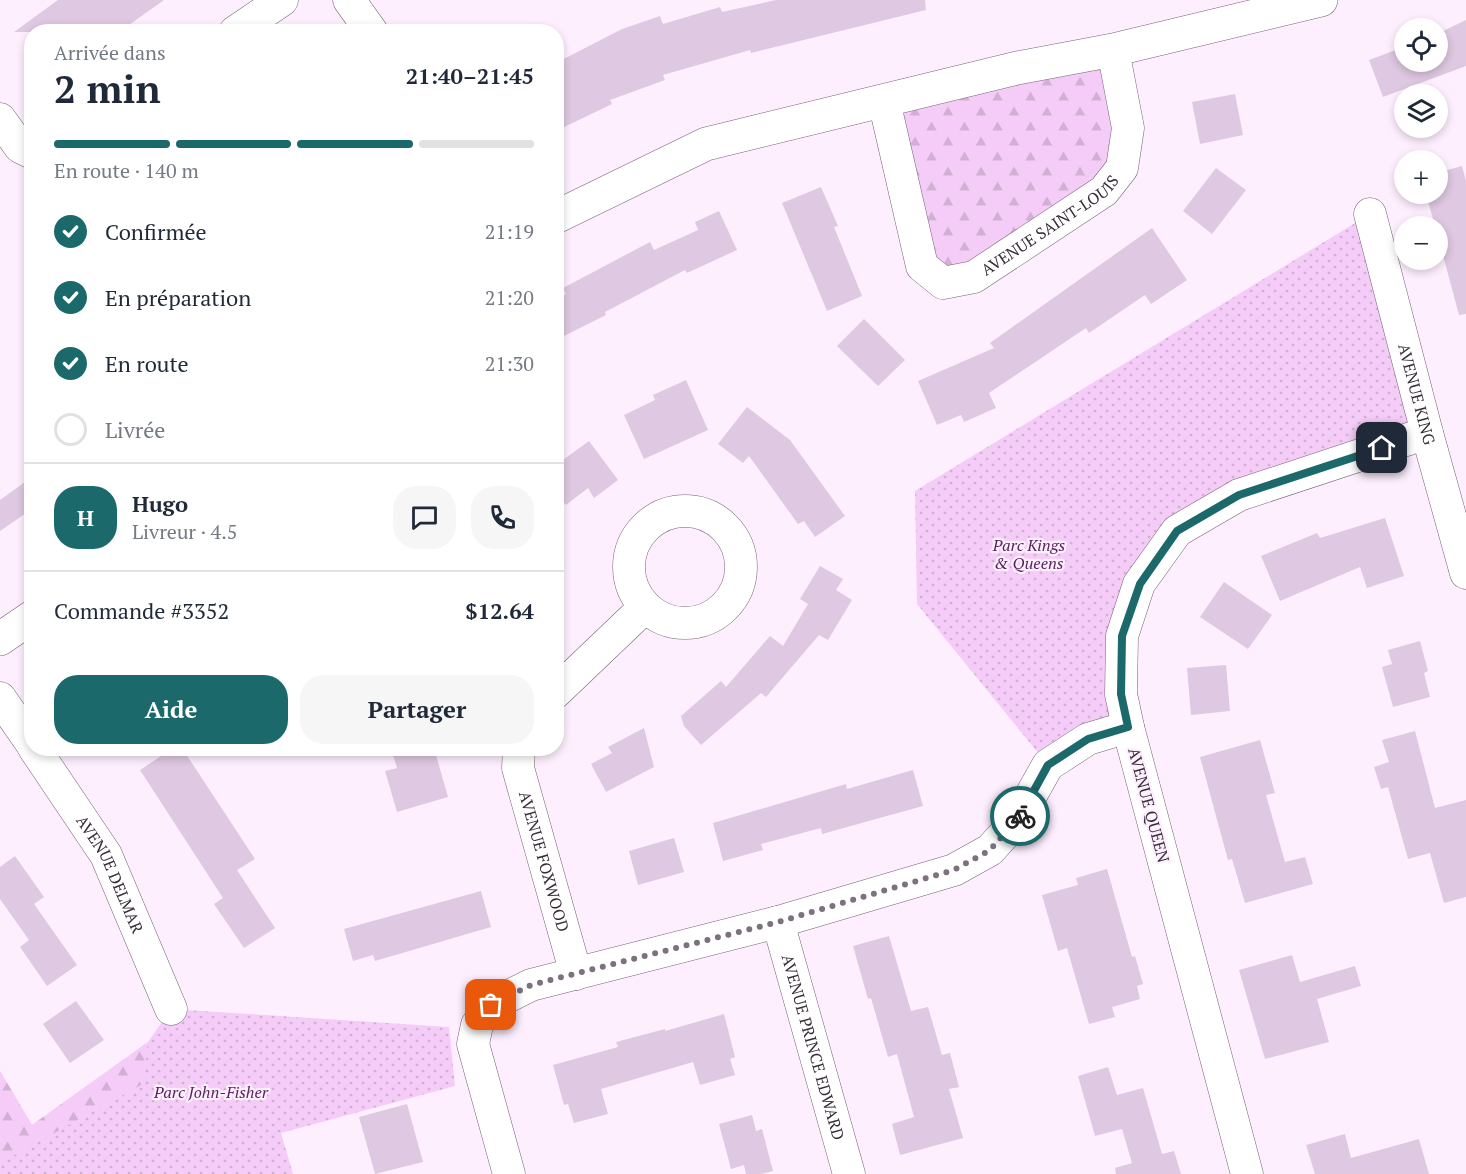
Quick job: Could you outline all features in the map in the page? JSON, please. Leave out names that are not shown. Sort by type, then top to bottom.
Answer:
[{"type":"street","points":[[247,24],[282,0]]},
{"type":"street","points":[[350,0],[366,24]]},
{"type":"street","points":[[564,213],[706,144],[1017,68],[1113,50],[1321,0]]},
{"type":"street","name":"AVENUE SAINT-LOUIS","points":[[884,101],[922,266],[943,283],[974,277],[1104,191],[1122,168],[1128,128],[1113,50]]},
{"type":"street","points":[[0,119],[24,148]]},
{"type":"street","name":"AVENUE KING","points":[[1371,213],[1427,433],[1460,529],[1466,573]]},
{"type":"street","name":"AVENUE QUEEN","points":[[1247,1174],[1128,727],[1121,694],[1122,636],[1140,584],[1177,531],[1239,495],[1427,433]]},
{"type":"street","points":[[564,684],[645,607]]},
{"type":"street","points":[[0,639],[24,622]]},
{"type":"street","points":[[0,698],[24,732]]},
{"type":"street","points":[[509,1174],[473,1044],[477,1024],[491,1005],[531,985],[778,922],[954,870],[990,850],[1017,820],[1048,765],[1088,739],[1128,727]]},
{"type":"street","name":"AVENUE DELMAR","points":[[39,756],[106,855],[171,1009]]},
{"type":"street","name":"AVENUE FOXWOOD","points":[[519,756],[518,768],[576,974]]},
{"type":"street","name":"AVENUE PRINCE EDWARD","points":[[778,922],[849,1174]]},
{"type":"green space","points":[[1113,50],[1122,168],[943,283],[884,101]]},
{"type":"green space","name":"Parc Kings & Queens","points":[[1370,214],[1427,433],[1239,495],[1139,584],[1128,727],[1048,765],[917,604],[915,491]]},
{"type":"green space","name":"Parc John-Fisher","points":[[171,1009],[449,1027],[455,1086],[281,1133],[293,1174],[0,1174],[0,1071],[32,1125],[148,1042]]},
{"type":"green space","points":[[148,1042],[143,1084],[0,1163],[0,1071],[32,1125]]},
{"type":"building","points":[[58,0],[164,0],[130,24],[25,24]]},
{"type":"building","points":[[776,0],[925,0],[926,10],[751,53],[750,50],[663,75],[665,80],[610,100],[612,104],[564,127],[564,59],[622,29],[660,16],[663,24],[720,7],[722,12]]},
{"type":"building","points":[[1466,20],[1466,66],[1418,84],[1394,84],[1394,93],[1383,97],[1369,60],[1394,51],[1394,72],[1448,72],[1448,29]]},
{"type":"building","points":[[24,25],[24,32],[14,32]]},
{"type":"building","points":[[1235,94],[1243,135],[1200,144],[1192,102]]},
{"type":"building","points":[[1462,166],[1466,181],[1466,314],[1459,315],[1447,270],[1448,216],[1432,216],[1429,204],[1448,204],[1448,170]]},
{"type":"building","points":[[1216,168],[1246,190],[1212,234],[1183,211]]},
{"type":"building","points":[[821,187],[838,226],[834,227],[862,296],[827,311],[782,203]]},
{"type":"building","points":[[719,211],[737,250],[687,273],[685,270],[564,336],[564,295],[566,294],[564,287],[650,242],[654,250],[698,230],[695,222]]},
{"type":"building","points":[[1152,228],[1187,280],[1151,304],[1145,295],[1089,333],[1086,328],[989,393],[996,408],[964,422],[961,415],[937,425],[918,381],[994,348],[990,343]]},
{"type":"building","points":[[864,319],[905,360],[878,386],[837,346]]},
{"type":"building","points":[[686,380],[708,430],[644,459],[624,415],[655,400],[653,395]]},
{"type":"building","points":[[747,407],[790,440],[845,516],[815,537],[804,521],[798,524],[749,456],[743,463],[718,444]]},
{"type":"building","points":[[589,441],[618,480],[594,498],[588,488],[566,505],[564,502],[564,459]]},
{"type":"building","points":[[24,483],[24,514],[0,531],[0,500]]},
{"type":"building","points":[[1385,518],[1404,576],[1367,588],[1360,567],[1280,601],[1261,556],[1317,533],[1320,538]]},
{"type":"building","points":[[820,566],[843,579],[836,590],[852,600],[828,640],[819,635],[766,697],[761,693],[701,745],[684,726],[681,716],[721,681],[726,687],[770,636],[783,646],[808,604],[800,599]]},
{"type":"building","points":[[1224,582],[1272,615],[1248,649],[1200,617]]},
{"type":"building","points":[[1420,641],[1428,671],[1424,673],[1430,697],[1393,707],[1382,667],[1392,664],[1388,650]]},
{"type":"building","points":[[1226,665],[1230,711],[1191,715],[1187,668]]},
{"type":"building","points":[[644,728],[654,767],[606,792],[591,764],[612,753],[608,747]]},
{"type":"building","points":[[1415,731],[1435,808],[1466,800],[1466,897],[1444,903],[1430,853],[1408,859],[1388,787],[1381,789],[1374,767],[1389,762],[1382,740]]},
{"type":"building","points":[[1260,740],[1275,793],[1266,795],[1285,862],[1305,857],[1313,884],[1245,903],[1232,859],[1228,860],[1200,757]]},
{"type":"building","points":[[161,756],[187,756],[255,859],[237,870],[275,928],[244,948],[214,904],[223,898],[140,770]]},
{"type":"building","points":[[393,756],[436,756],[448,797],[397,812],[385,771],[397,768]]},
{"type":"building","points":[[913,770],[923,806],[822,834],[821,828],[761,844],[763,850],[723,861],[713,823],[846,784],[847,789]]},
{"type":"building","points":[[674,838],[684,872],[638,885],[629,851]]},
{"type":"building","points":[[15,856],[44,897],[34,904],[77,965],[47,986],[20,947],[29,940],[0,899],[0,867]]},
{"type":"building","points":[[1107,869],[1132,957],[1135,956],[1143,984],[1137,986],[1140,999],[1112,1007],[1115,1017],[1089,1024],[1067,948],[1058,951],[1042,895],[1078,885],[1076,878]]},
{"type":"building","points":[[481,891],[491,927],[375,961],[373,955],[353,961],[344,929]]},
{"type":"building","points":[[889,936],[911,1011],[928,1007],[942,1055],[950,1053],[959,1087],[949,1089],[963,1138],[900,1155],[892,1124],[914,1117],[897,1054],[888,1057],[853,946]]},
{"type":"building","points":[[1292,955],[1300,982],[1355,966],[1361,986],[1317,999],[1329,1042],[1265,1059],[1239,970]]},
{"type":"building","points":[[76,1001],[104,1040],[70,1063],[43,1024]]},
{"type":"building","points":[[724,1014],[735,1057],[730,1059],[735,1075],[700,1085],[693,1062],[601,1089],[608,1114],[574,1123],[568,1104],[564,1105],[553,1065],[618,1047],[616,1042]]},
{"type":"building","points":[[1108,1067],[1117,1095],[1143,1088],[1162,1154],[1174,1151],[1181,1174],[1116,1174],[1115,1168],[1132,1163],[1122,1129],[1095,1136],[1078,1076]]},
{"type":"building","points":[[407,1104],[423,1162],[375,1174],[359,1117]]},
{"type":"building","points":[[752,1115],[756,1131],[762,1129],[773,1171],[746,1174],[744,1165],[731,1169],[719,1124]]},
{"type":"building","points":[[1345,1134],[1351,1158],[1419,1139],[1429,1174],[1315,1174],[1306,1145]]},
{"type":"way so far","points":[[491,1005],[531,985],[778,922],[954,870],[990,850],[1020,816]]},
{"type":"route","points":[[1020,816],[1048,765],[1088,739],[1128,727],[1121,694],[1122,636],[1140,584],[1177,531],[1239,495],[1382,448]]}]
